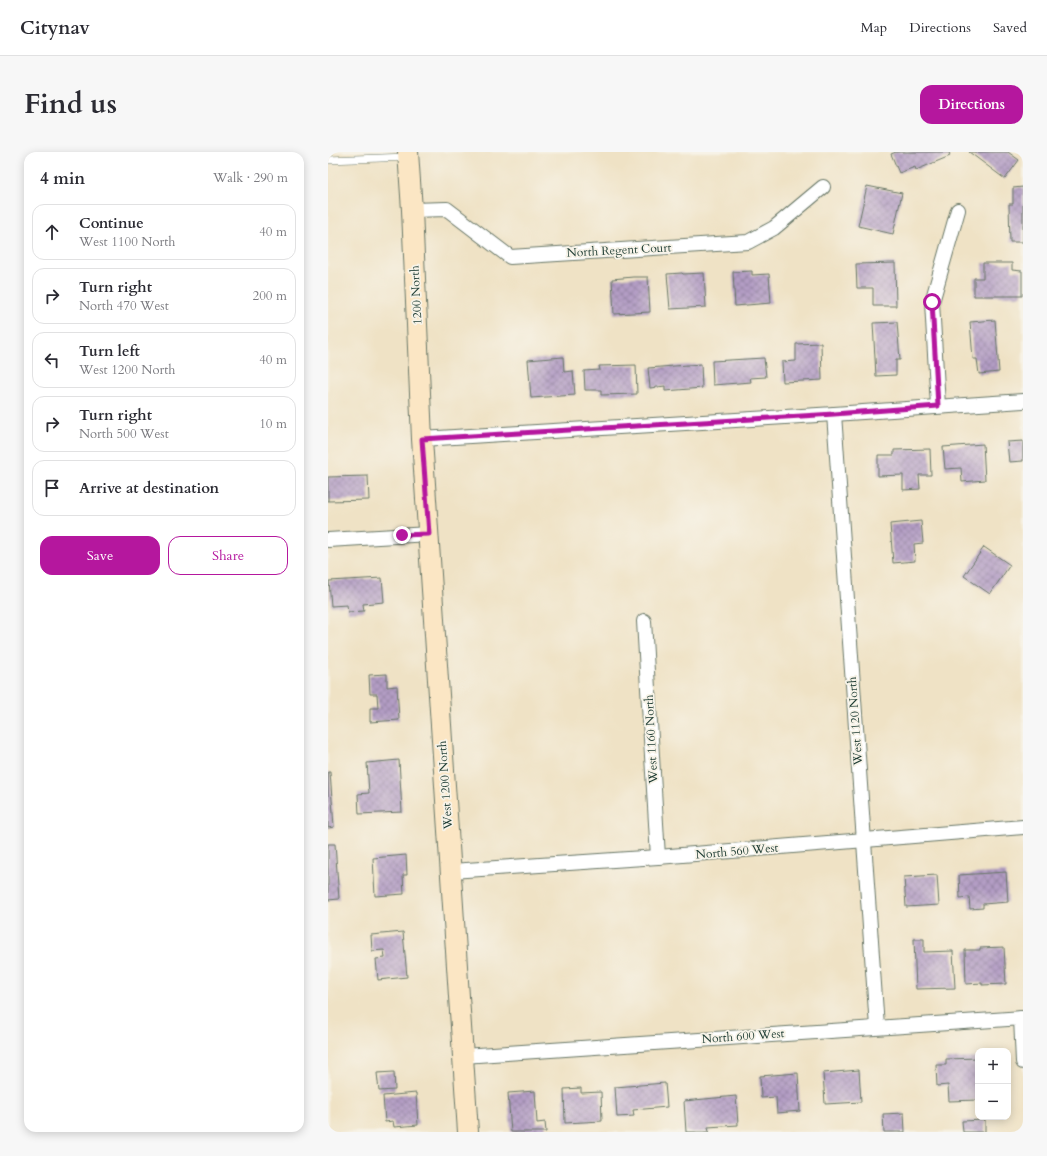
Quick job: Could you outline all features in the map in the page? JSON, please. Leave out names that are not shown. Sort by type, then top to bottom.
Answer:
[{"type":"street","name":"1200 North","points":[[408,155],[412,210],[422,439]]},
{"type":"street","name":"North Regent Court","points":[[412,210],[447,209],[510,257],[748,242],[774,228],[823,187]]},
{"type":"street","points":[[938,406],[932,302],[958,210]]},
{"type":"street","points":[[422,439],[1023,401]]},
{"type":"street","name":"West 1120 North","points":[[834,414],[877,1027]]},
{"type":"street","name":"West 1200 North","points":[[422,439],[468,1132]]},
{"type":"street","points":[[328,540],[429,534]]},
{"type":"street","name":"West 1160 North","points":[[644,621],[658,857]]},
{"type":"street","name":"North 560 West","points":[[451,871],[658,857],[1023,827]]},
{"type":"street","points":[[1022,1018],[1023,1062]]},
{"type":"street","name":"North 600 West","points":[[463,1056],[1022,1018]]},
{"type":"lane","points":[[328,160],[344,155],[408,155]]},
{"type":"building","points":[[896,152],[949,152],[950,156],[916,170],[915,167],[899,173],[891,154]]},
{"type":"building","points":[[969,152],[1008,152],[1019,160],[1005,179]]},
{"type":"building","points":[[867,186],[902,193],[893,234],[858,226]]},
{"type":"building","points":[[1023,187],[1023,242],[1010,242],[1009,204],[1013,204],[1013,188]]},
{"type":"building","points":[[895,263],[896,306],[873,306],[873,288],[857,288],[856,264]]},
{"type":"building","points":[[983,263],[1012,263],[1012,270],[1022,271],[1022,296],[974,296],[974,278],[983,278]]},
{"type":"building","points":[[752,271],[752,275],[769,274],[771,303],[735,306],[733,272]]},
{"type":"building","points":[[704,273],[706,307],[670,309],[667,274]]},
{"type":"building","points":[[648,277],[650,312],[614,314],[612,279]]},
{"type":"building","points":[[995,320],[999,372],[979,374],[977,359],[973,359],[970,322]]},
{"type":"building","points":[[897,322],[900,360],[896,360],[896,375],[876,376],[873,323]]},
{"type":"building","points":[[821,343],[822,380],[783,382],[782,362],[796,361],[796,344]]},
{"type":"building","points":[[563,357],[564,372],[573,371],[575,395],[531,398],[528,360]]},
{"type":"building","points":[[764,358],[766,377],[750,378],[751,382],[713,385],[712,361]]},
{"type":"building","points":[[701,364],[702,388],[665,391],[665,386],[650,388],[648,368]]},
{"type":"building","points":[[636,365],[637,394],[601,395],[601,390],[585,390],[584,371],[600,370],[599,366]]},
{"type":"building","points":[[1023,441],[1023,461],[1009,462],[1007,442]]},
{"type":"building","points":[[983,444],[985,480],[962,482],[961,468],[945,469],[943,447]]},
{"type":"building","points":[[930,449],[931,475],[919,475],[920,489],[903,490],[903,475],[878,476],[878,455],[894,455],[894,450]]},
{"type":"building","points":[[368,476],[369,500],[328,501],[328,477]]},
{"type":"building","points":[[921,521],[923,543],[914,544],[915,561],[893,563],[890,524]]},
{"type":"building","points":[[984,547],[1010,565],[990,594],[964,576]]},
{"type":"building","points":[[382,578],[384,602],[363,604],[364,611],[348,612],[347,605],[331,606],[329,581]]},
{"type":"building","points":[[387,674],[387,687],[397,686],[399,720],[370,722],[370,708],[378,708],[377,694],[370,694],[369,675]]},
{"type":"building","points":[[399,760],[402,812],[359,814],[358,794],[369,793],[367,763]]},
{"type":"building","points":[[328,772],[330,772],[334,827],[328,828]]},
{"type":"building","points":[[328,844],[335,844],[339,899],[328,900]]},
{"type":"building","points":[[406,855],[407,875],[403,875],[404,894],[375,896],[373,858]]},
{"type":"building","points":[[1006,872],[1008,902],[983,904],[983,908],[970,909],[969,897],[960,898],[959,875]]},
{"type":"building","points":[[937,875],[939,905],[906,907],[904,877]]},
{"type":"building","points":[[403,932],[407,977],[378,980],[376,959],[385,958],[384,950],[372,951],[371,935]]},
{"type":"building","points":[[914,939],[924,939],[924,952],[953,951],[955,988],[916,989]]},
{"type":"building","points":[[1004,947],[1006,984],[966,984],[965,950]]},
{"type":"building","points":[[975,1058],[975,1100],[949,1101],[948,1085],[937,1086],[936,1065],[946,1065],[946,1059]]},
{"type":"building","points":[[859,1070],[861,1102],[825,1104],[823,1073]]},
{"type":"building","points":[[394,1072],[395,1090],[379,1091],[377,1073]]},
{"type":"building","points":[[798,1073],[800,1111],[777,1113],[776,1097],[761,1098],[760,1076]]},
{"type":"building","points":[[665,1083],[667,1107],[633,1110],[634,1116],[617,1117],[615,1087]]},
{"type":"building","points":[[581,1088],[581,1093],[601,1092],[602,1121],[565,1123],[564,1089]]},
{"type":"building","points":[[535,1091],[537,1123],[545,1122],[546,1132],[511,1132],[508,1093]]},
{"type":"building","points":[[416,1093],[418,1125],[394,1127],[393,1121],[385,1122],[383,1096]]},
{"type":"building","points":[[736,1096],[738,1125],[708,1127],[709,1132],[686,1132],[684,1101]]},
{"type":"building","points":[[904,1113],[905,1132],[884,1132],[883,1114]]},
{"type":"building","points":[[985,1120],[985,1132],[963,1132],[962,1121]]},
{"type":"route","points":[[402,535],[429,534],[422,439],[834,414],[938,406],[932,302]]}]
